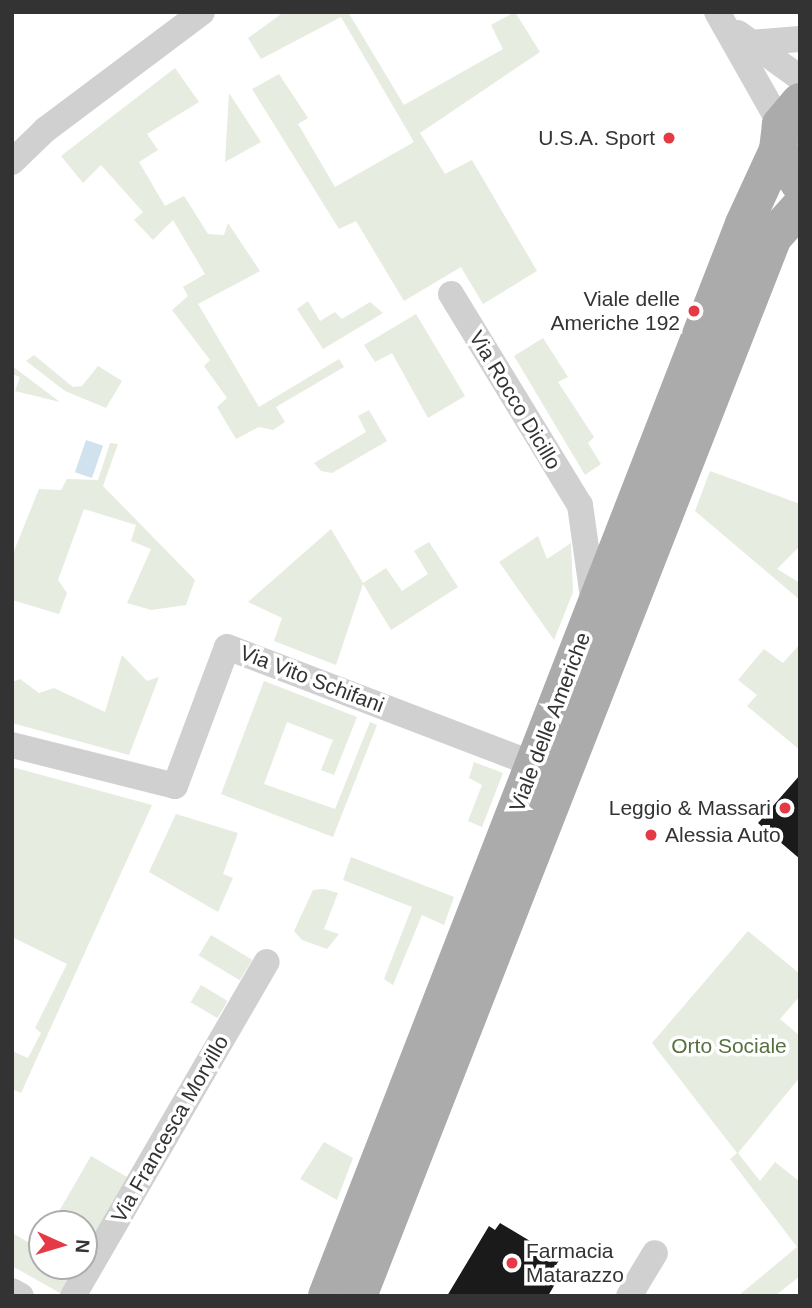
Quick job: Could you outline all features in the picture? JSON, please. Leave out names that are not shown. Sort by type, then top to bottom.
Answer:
[{"type":"main road","points":[[786,126],[800,184]]},
{"type":"main road","name":"Viale delle Americhe","points":[[327,1296],[786,126]]},
{"type":"main road","name":"Viale delle Americhe","points":[[358,1296],[774,237],[800,207]]},
{"type":"street","points":[[12,162],[45,130],[202,12]]},
{"type":"street","points":[[721,18],[749,43],[800,78]]},
{"type":"street","points":[[721,18],[786,126]]},
{"type":"street","points":[[749,43],[800,39]]},
{"type":"street","name":"Via Rocco Dicillo","points":[[452,294],[580,506],[593,566],[594,611]]},
{"type":"street","points":[[580,506],[598,519],[614,519],[637,502]]},
{"type":"street","name":"Via Vito Schifani","points":[[12,745],[175,786],[228,647],[534,764]]},
{"type":"street","name":"Via Francesca Morvillo","points":[[73,1296],[267,962]]},
{"type":"street","points":[[629,1296],[654,1253]]},
{"type":"street","points":[[12,1291],[21,1296]]},
{"type":"green space","points":[[284,12],[348,12],[404,105],[503,49],[491,25],[515,12],[540,52],[420,133],[445,174],[472,160],[537,271],[483,304],[461,267],[404,301],[356,221],[339,229],[252,89],[279,74],[308,118],[298,124],[335,187],[414,142],[341,17],[261,59],[248,38]]},
{"type":"green space","points":[[175,68],[199,102],[147,134],[158,150],[139,162],[165,206],[184,196],[208,234],[224,235],[228,223],[260,271],[198,304],[259,407],[339,359],[344,367],[276,407],[285,422],[273,430],[259,427],[236,439],[217,407],[227,398],[204,366],[210,360],[172,310],[188,296],[183,287],[205,274],[173,220],[153,240],[134,220],[143,212],[101,165],[83,183],[61,156]]},
{"type":"green space","points":[[229,93],[261,142],[225,162]]},
{"type":"green space","points":[[308,301],[320,321],[335,312],[342,319],[370,302],[383,313],[323,349],[297,309]]},
{"type":"green space","points":[[416,314],[465,396],[428,418],[392,353],[375,362],[364,345]]},
{"type":"green space","points":[[543,338],[568,377],[558,382],[594,437],[588,443],[601,464],[585,475],[514,356]]},
{"type":"green space","points":[[34,355],[73,387],[82,386],[98,366],[122,381],[106,408],[65,391],[26,361]]},
{"type":"green space","points":[[12,366],[60,402],[15,391],[20,377],[12,374]]},
{"type":"green space","points":[[369,410],[387,441],[332,473],[321,471],[314,463],[366,432],[358,416]]},
{"type":"green space","points":[[110,443],[118,444],[103,486],[195,580],[186,605],[151,610],[127,603],[151,549],[131,541],[136,525],[84,509],[58,580],[67,593],[59,614],[12,600],[12,556],[39,489],[61,490],[67,479],[98,480]]},
{"type":"green space","points":[[710,471],[800,504],[800,546],[777,569],[800,583],[800,600],[695,511]]},
{"type":"green space","points":[[331,529],[363,583],[386,568],[402,591],[428,574],[414,551],[429,542],[458,587],[391,630],[363,584],[336,665],[274,641],[282,618],[248,602]]},
{"type":"green space","points":[[538,536],[547,559],[571,543],[573,592],[554,640],[499,562]]},
{"type":"green space","points":[[800,644],[800,750],[747,706],[757,695],[738,680],[764,649],[783,663]]},
{"type":"green space","points":[[122,655],[147,681],[159,677],[129,755],[12,723],[12,682],[20,679],[39,693],[54,688],[105,712]]},
{"type":"green space","points":[[264,681],[357,717],[334,775],[321,770],[333,740],[287,722],[264,784],[335,809],[370,722],[377,725],[333,837],[221,794]]},
{"type":"green space","points":[[474,762],[503,773],[482,827],[468,821],[482,785],[469,778]]},
{"type":"green space","points":[[12,767],[152,805],[21,1093],[12,1089],[12,1051],[28,1058],[41,1033],[35,1028],[67,964],[12,937]]},
{"type":"green space","points":[[176,814],[238,833],[223,874],[233,878],[218,912],[149,872]]},
{"type":"green space","points":[[351,857],[454,897],[444,925],[422,915],[393,985],[384,979],[412,907],[343,880]]},
{"type":"green space","points":[[324,889],[338,893],[324,929],[339,934],[327,949],[302,940],[294,931],[313,890]]},
{"type":"green space","name":"Orto Sociale","points":[[748,931],[800,974],[800,996],[780,1019],[800,1036],[800,1077],[738,1153],[760,1181],[775,1162],[800,1182],[800,1276],[775,1296],[738,1296],[797,1247],[730,1159],[737,1153],[652,1043]]},
{"type":"green space","points":[[211,935],[252,960],[240,980],[199,956]]},
{"type":"green space","points":[[201,985],[228,1001],[217,1018],[191,1002]]},
{"type":"green space","points":[[324,1142],[353,1158],[337,1200],[300,1179]]},
{"type":"green space","points":[[91,1156],[127,1177],[98,1228],[98,1210],[60,1210]]},
{"type":"green space","points":[[12,1233],[28,1242],[28,1275],[12,1266]]},
{"type":"green space","points":[[37,1280],[68,1280],[60,1293]]},
{"type":"water","points":[[86,440],[103,446],[92,478],[75,472]]},
{"type":"building","name":"Leggio & Massari","points":[[800,775],[800,859],[758,823]]},
{"type":"building","name":"Farmacia Matarazzo","points":[[500,1223],[560,1259],[554,1268],[562,1272],[548,1296],[447,1296],[489,1226],[495,1230]]},
{"type":"place","name":"U.S.A. Sport","points":[[669,138]]},
{"type":"place","name":"Viale delle Americhe 192","points":[[694,311]]},
{"type":"place","name":"Leggio & Massari","points":[[785,808]]},
{"type":"place","name":"Alessia Auto","points":[[651,835]]},
{"type":"place","name":"Farmacia Matarazzo","points":[[512,1263]]}]
